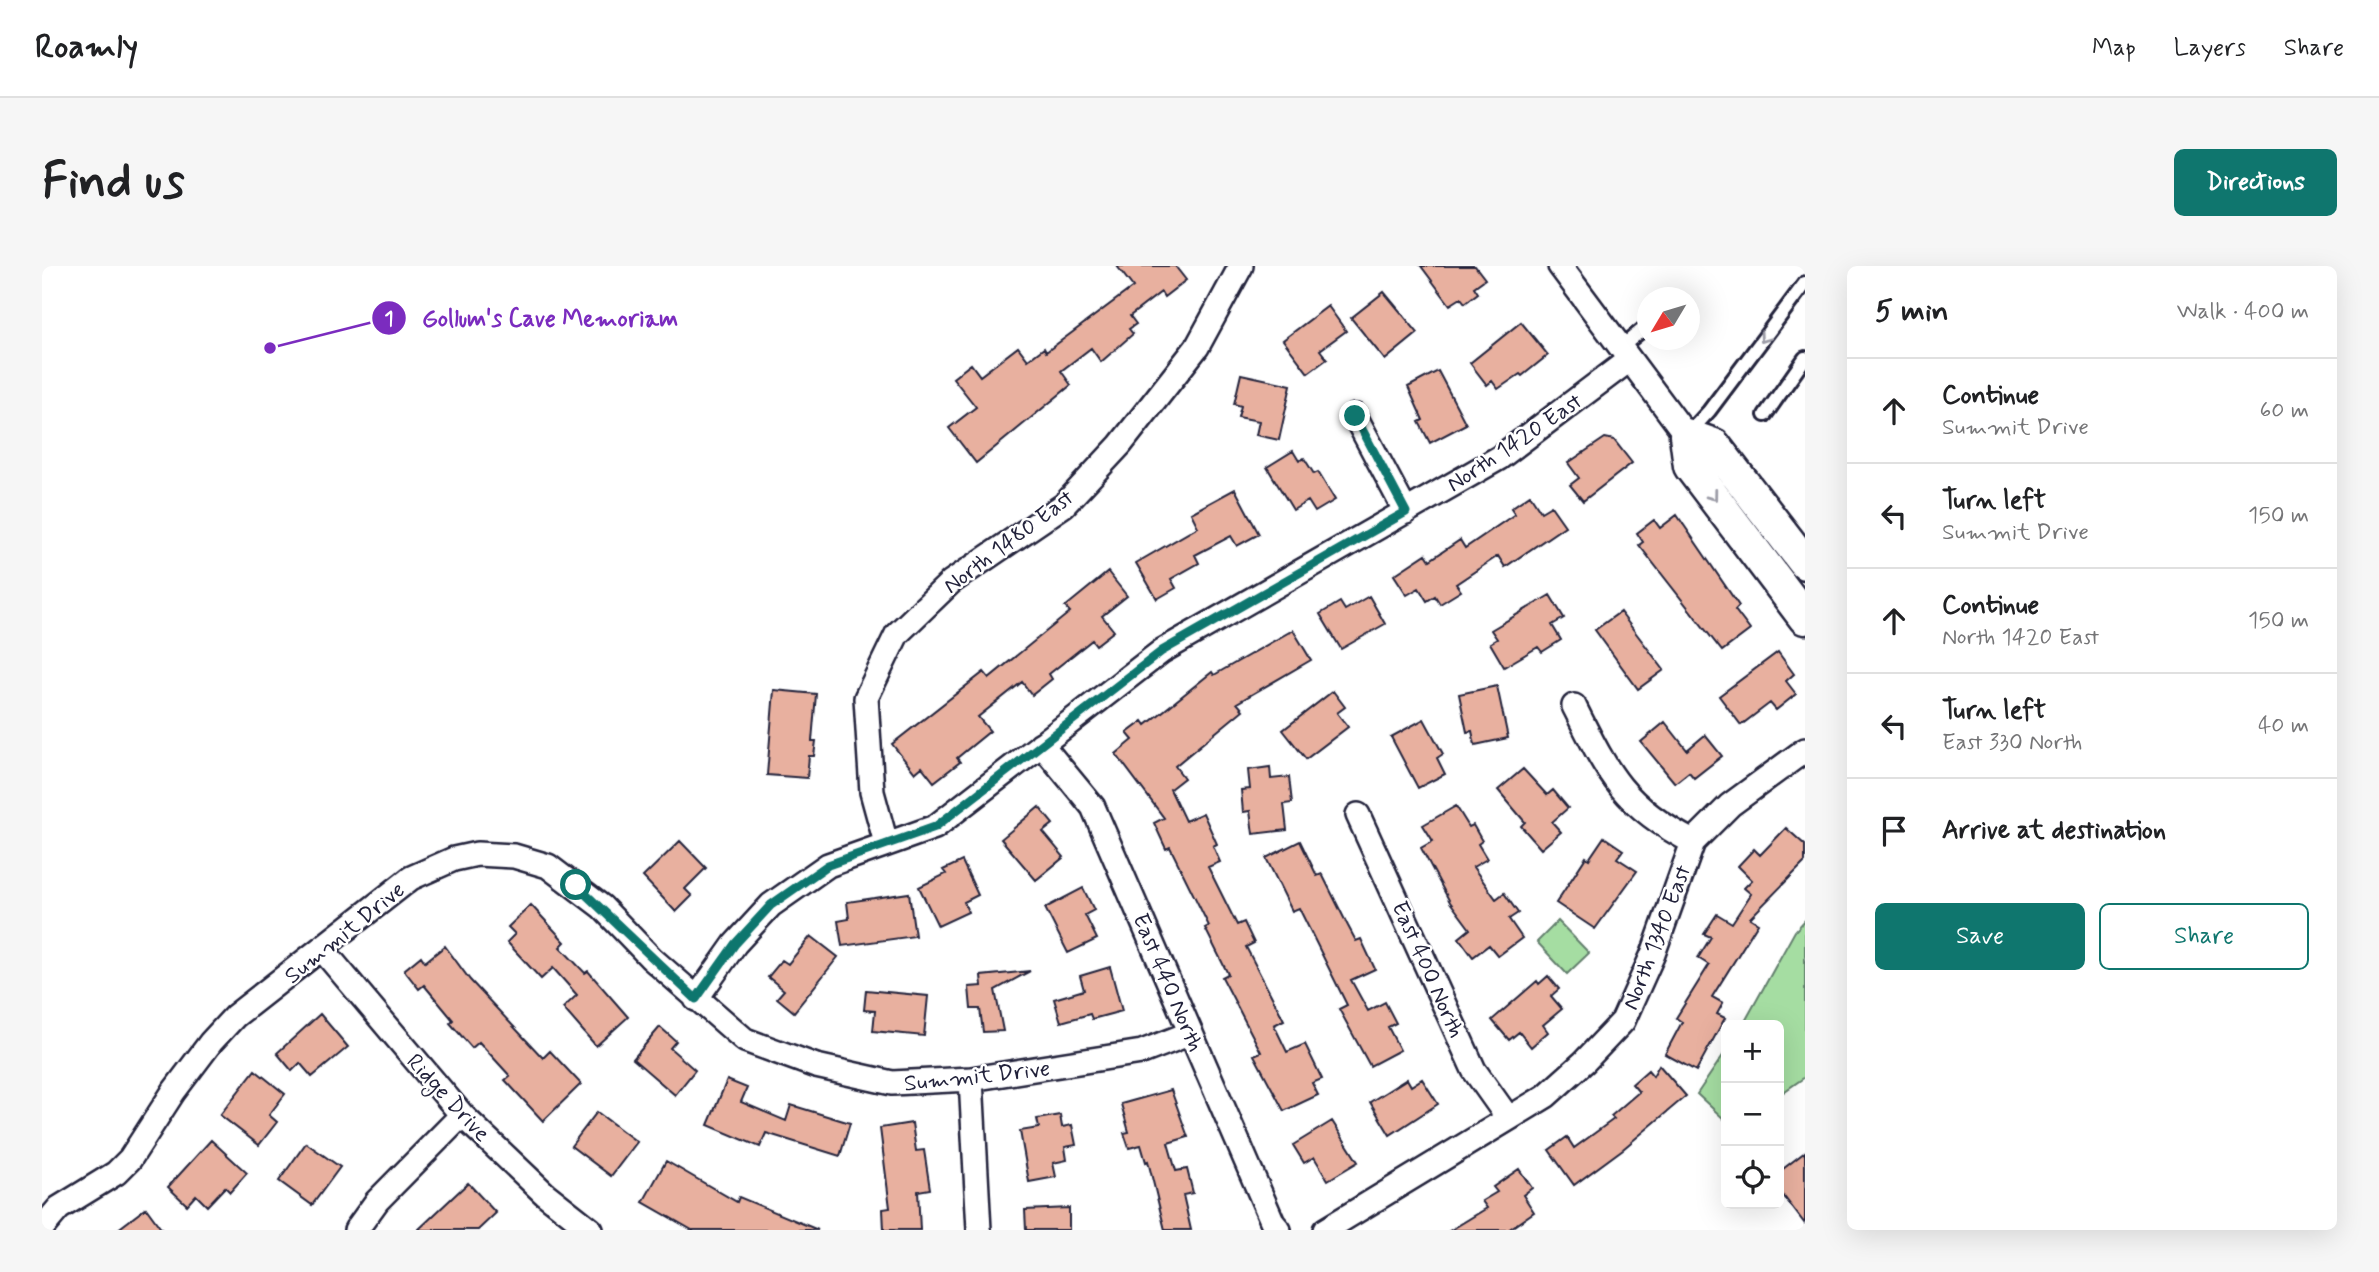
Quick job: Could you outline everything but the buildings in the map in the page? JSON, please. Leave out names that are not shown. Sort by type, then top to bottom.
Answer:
[{"type":"street","name":"North 1480 East","points":[[886,844],[872,792],[866,698],[897,634],[951,582],[1064,505],[1119,445],[1197,347],[1241,266]]},
{"type":"street","points":[[1560,266],[1686,435],[1690,466],[1805,618]]},
{"type":"street","name":"North 1420 East","points":[[1041,744],[1162,651],[1499,458],[1625,354]]},
{"type":"street","points":[[1355,416],[1406,512]]},
{"type":"street","points":[[1686,435],[1714,445],[1805,564]]},
{"type":"street","points":[[1574,706],[1601,761],[1624,795],[1671,831],[1693,842]]},
{"type":"street","points":[[696,999],[735,944],[771,905],[828,865],[935,827],[1041,744]]},
{"type":"street","name":"East 440 North","points":[[1041,744],[1093,807],[1279,1230]]},
{"type":"street","name":"North 1340 East","points":[[1325,1230],[1546,1096],[1584,1062],[1623,1021],[1653,954],[1693,842],[1730,805],[1805,750]]},
{"type":"street","name":"East 400 North","points":[[1359,815],[1474,1070],[1508,1118]]},
{"type":"street","name":"Summit Drive","points":[[42,1228],[59,1208],[116,1173],[130,1159],[174,1091],[211,1042],[235,1016],[391,892],[431,868],[477,854],[514,856],[548,866],[576,885],[696,999],[745,1040],[816,1066],[892,1083],[971,1080],[1142,1052],[1191,1033]]},
{"type":"street","name":"Ridge Drive","points":[[322,949],[462,1115],[544,1193],[592,1230]]},
{"type":"street","points":[[971,1080],[979,1230]]},
{"type":"street","points":[[356,1230],[377,1201],[462,1115]]},
{"type":"lane","points":[[1686,435],[1710,411],[1805,284]]},
{"type":"lane","points":[[1625,354],[1637,339]]},
{"type":"lane","points":[[1765,415],[1805,358]]},
{"type":"green space","points":[[1805,920],[1805,1077],[1784,1092],[1784,1020],[1746,1020],[1795,931]]},
{"type":"green space","points":[[1558,921],[1589,953],[1567,974],[1537,942]]},
{"type":"green space","points":[[1721,1058],[1721,1116],[1697,1094]]},
{"type":"place","name":"Gollum's Cave Memoriam","points":[[270,348]]},
{"type":"route","points":[[576,885],[696,999],[735,944],[771,905],[828,865],[935,827],[1162,651],[1406,512],[1355,416]]}]
